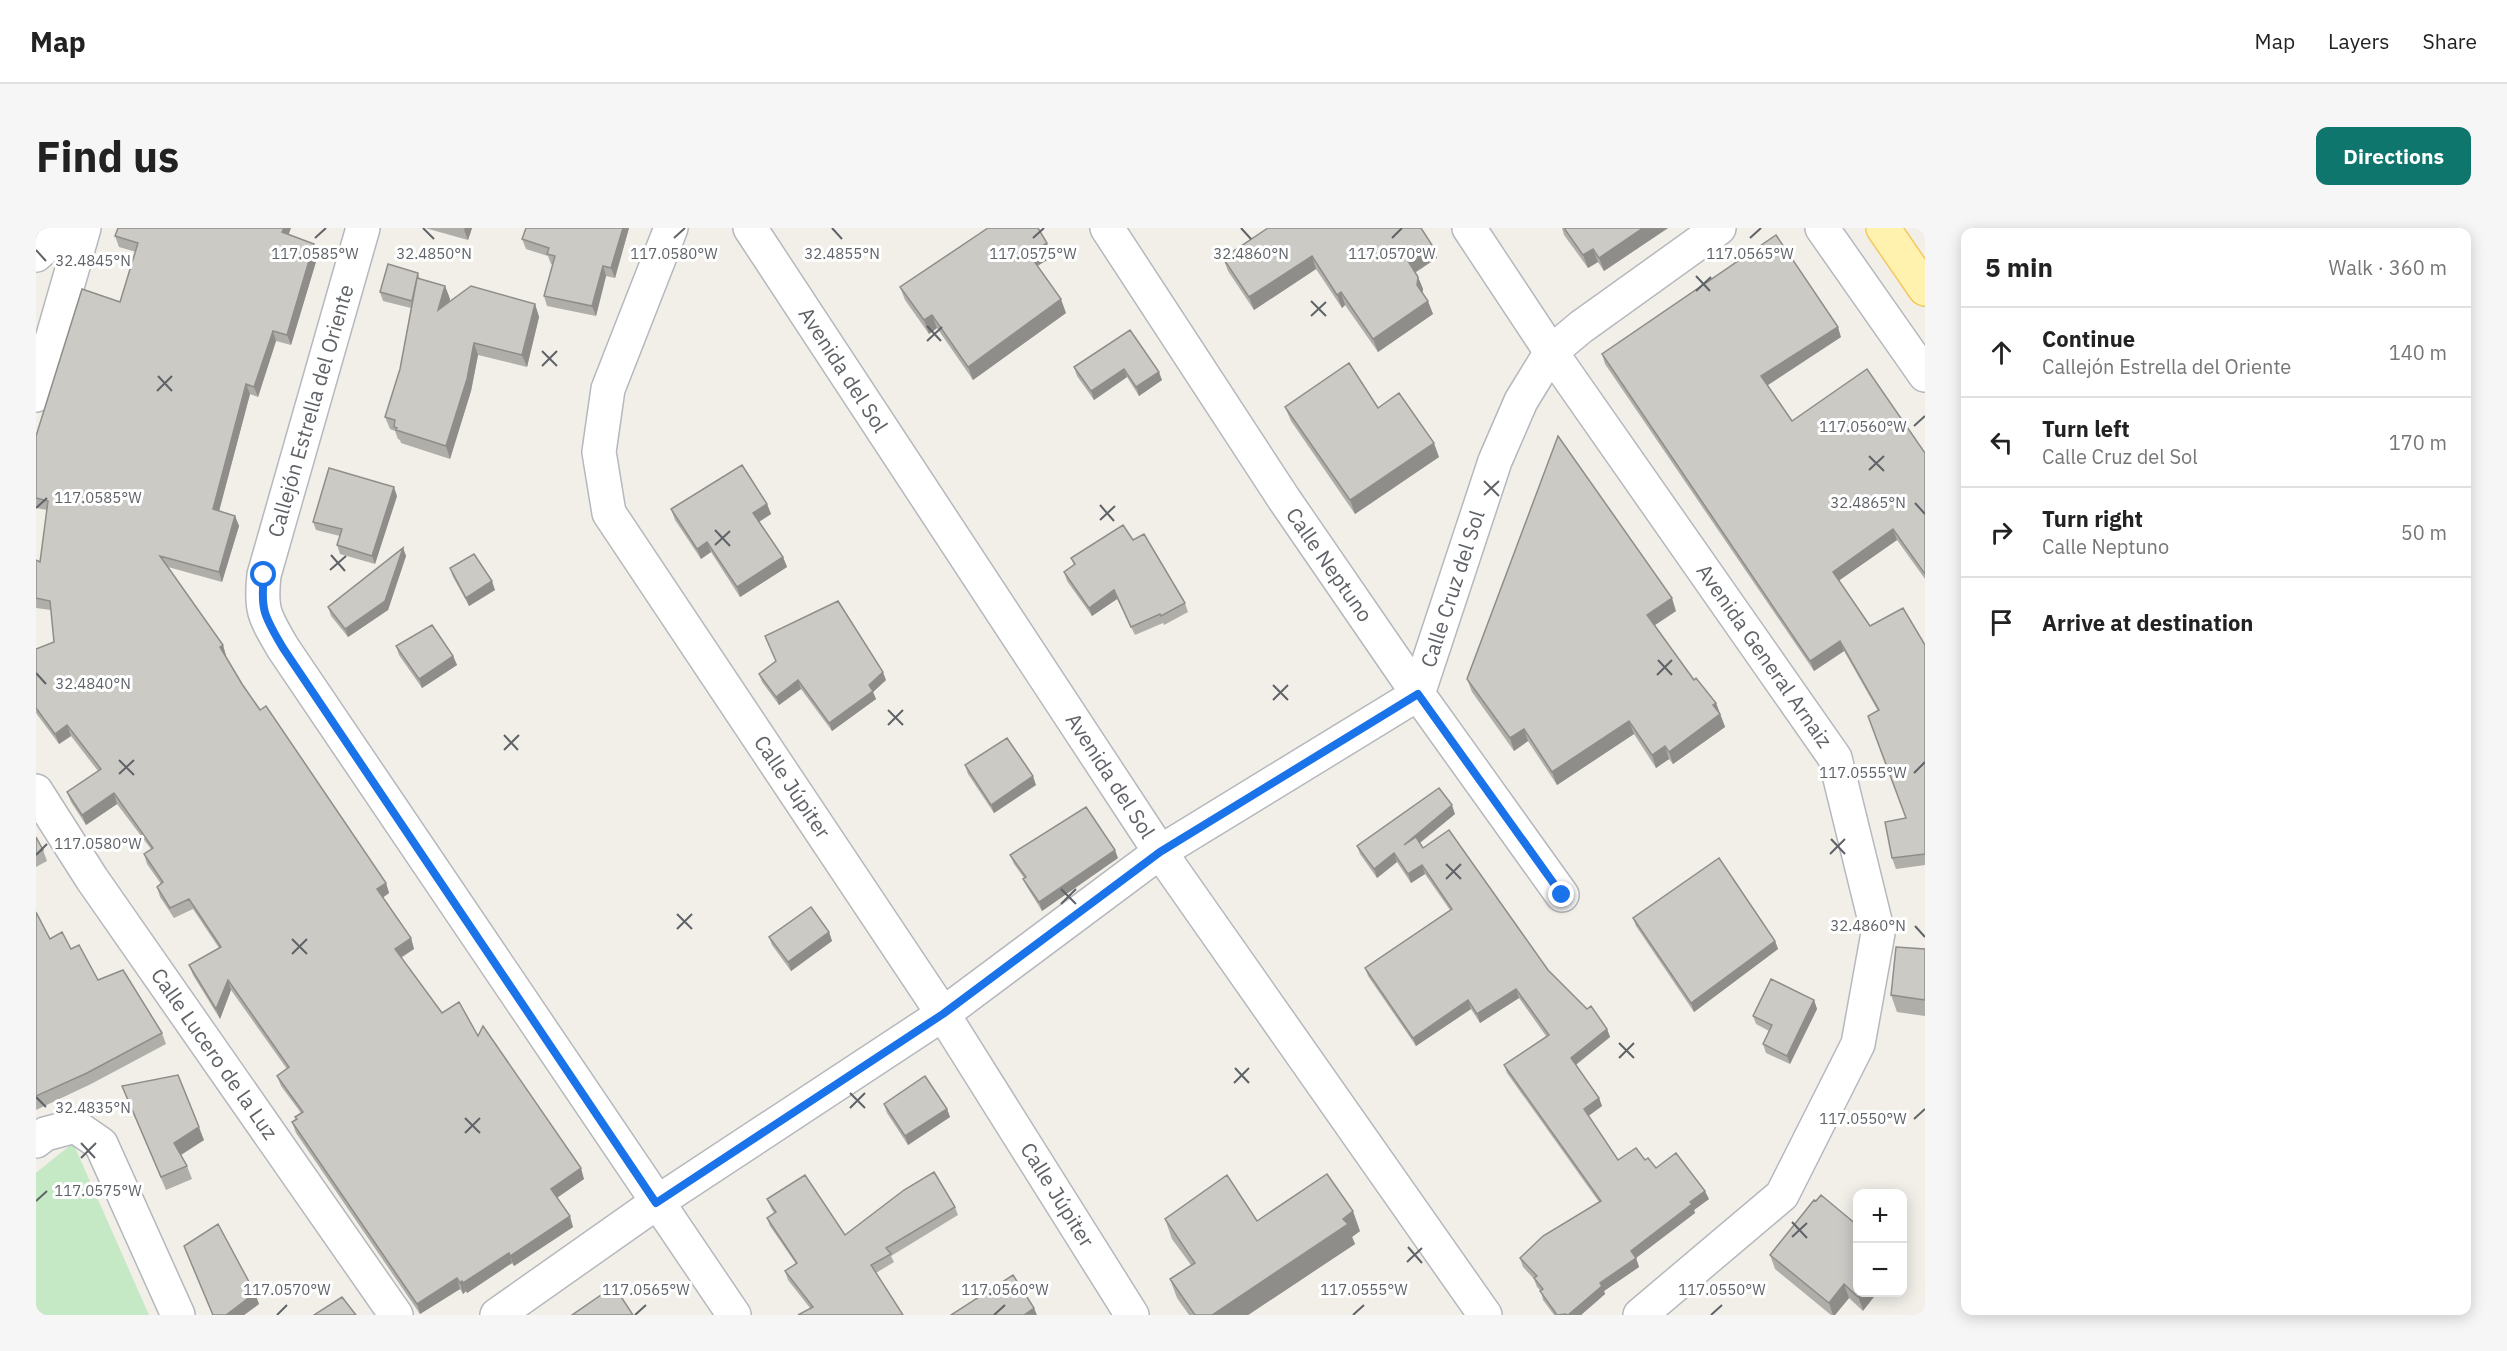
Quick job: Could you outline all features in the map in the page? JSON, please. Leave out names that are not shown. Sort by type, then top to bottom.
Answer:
[{"type":"main road","points":[[1883,228],[1925,289]]},
{"type":"street","points":[[36,255],[67,228]]},
{"type":"street","points":[[36,395],[84,228]]},
{"type":"street","name":"Callejón Estrella del Oriente","points":[[363,228],[264,575],[261,602],[268,624],[656,1203],[734,1315]]},
{"type":"street","name":"Calle Júpiter","points":[[671,228],[608,389],[599,452],[609,513],[943,1014],[1132,1315]]},
{"type":"street","name":"Avenida del Sol","points":[[750,228],[1160,852],[1485,1315]]},
{"type":"street","name":"Calle Neptuno","points":[[1107,228],[1284,499],[1418,694],[1562,895]]},
{"type":"street","name":"Avenida General Arnaiz","points":[[1469,228],[1551,352],[1835,758],[1878,933],[1858,1044],[1782,1195],[1640,1315]]},
{"type":"street","name":"Calle Cruz del Sol","points":[[497,1315],[656,1203],[943,1014],[1160,852],[1418,694],[1495,461],[1521,401],[1551,352],[1581,327],[1719,228]]},
{"type":"street","points":[[1822,228],[1925,375]]},
{"type":"street","name":"Calle Lucero de la Luz","points":[[36,791],[92,879],[396,1315]]},
{"type":"street","points":[[36,1141],[45,1134],[75,1126],[101,1144],[178,1315]]},
{"type":"green space","points":[[73,1143],[149,1315],[36,1315],[36,1173]]},
{"type":"building","points":[[118,228],[284,228],[282,232],[314,244],[287,335],[273,331],[254,387],[246,384],[213,509],[235,516],[219,572],[160,556],[223,645],[220,647],[242,684],[260,710],[266,706],[386,883],[377,889],[411,938],[395,949],[442,1013],[459,1002],[478,1036],[483,1026],[581,1168],[551,1189],[570,1216],[510,1256],[509,1253],[463,1283],[462,1281],[460,1283],[457,1278],[417,1304],[292,1122],[303,1112],[277,1076],[289,1067],[228,980],[216,1009],[189,965],[221,947],[189,899],[170,908],[157,887],[163,882],[144,854],[153,848],[114,793],[82,815],[67,792],[101,769],[67,725],[55,734],[36,708],[36,649],[54,642],[50,601],[36,598],[36,560],[40,562],[48,501],[36,498],[36,436],[82,289],[120,302],[138,243],[115,236]]},
{"type":"building","points":[[526,228],[623,228],[611,268],[603,266],[592,306],[544,296],[555,256],[547,254],[549,248],[522,239]]},
{"type":"building","points":[[988,228],[1038,228],[1047,243],[1029,254],[1061,299],[968,367],[932,315],[924,320],[900,287]]},
{"type":"building","points":[[1268,228],[1421,228],[1432,245],[1408,261],[1418,277],[1417,285],[1428,301],[1373,339],[1341,292],[1337,295],[1312,256],[1249,297],[1223,258]]},
{"type":"building","points":[[1564,228],[1643,228],[1599,258],[1593,249],[1583,255]]},
{"type":"building","points":[[1776,235],[1838,327],[1761,376],[1792,421],[1867,369],[1925,453],[1925,574],[1893,529],[1833,572],[1870,626],[1903,608],[1925,645],[1925,854],[1892,858],[1885,822],[1906,818],[1868,716],[1879,710],[1840,641],[1810,661],[1602,354]]},
{"type":"building","points":[[388,264],[418,273],[412,301],[380,292]]},
{"type":"building","points":[[417,278],[445,286],[438,310],[471,286],[535,304],[522,355],[474,343],[467,379],[446,446],[396,430],[395,420],[385,417],[400,369]]},
{"type":"building","points":[[1130,330],[1159,372],[1136,387],[1124,369],[1091,391],[1074,367]]},
{"type":"building","points":[[1349,363],[1378,408],[1399,393],[1434,443],[1350,500],[1285,407]]},
{"type":"building","points":[[1558,436],[1672,598],[1647,615],[1694,680],[1696,678],[1716,703],[1713,705],[1720,714],[1669,752],[1665,746],[1652,755],[1629,721],[1552,772],[1524,729],[1510,738],[1467,679]]},
{"type":"building","points":[[742,465],[767,504],[753,513],[783,557],[737,587],[707,542],[697,549],[671,509]]},
{"type":"building","points":[[329,468],[394,487],[372,556],[337,545],[342,529],[313,522]]},
{"type":"building","points":[[1123,525],[1133,540],[1144,534],[1185,603],[1161,616],[1160,614],[1131,627],[1114,590],[1089,608],[1064,572],[1075,564],[1071,558]]},
{"type":"building","points":[[403,548],[385,601],[345,629],[328,607]]},
{"type":"building","points":[[474,554],[492,581],[466,598],[450,568]]},
{"type":"building","points":[[838,601],[883,672],[869,685],[873,691],[829,723],[798,680],[776,697],[759,674],[776,661],[765,636]]},
{"type":"building","points":[[432,625],[453,656],[419,679],[396,646]]},
{"type":"building","points":[[1007,738],[1033,776],[991,805],[965,765]]},
{"type":"building","points":[[1439,788],[1452,805],[1404,845],[1416,837],[1423,848],[1449,830],[1548,970],[1587,1009],[1591,1006],[1607,1029],[1571,1058],[1599,1098],[1584,1109],[1618,1160],[1636,1148],[1645,1160],[1648,1158],[1656,1168],[1676,1153],[1705,1191],[1690,1202],[1692,1204],[1631,1251],[1636,1258],[1600,1283],[1602,1286],[1568,1315],[1557,1315],[1540,1291],[1543,1289],[1534,1278],[1537,1276],[1520,1258],[1543,1236],[1601,1201],[1504,1065],[1549,1035],[1516,989],[1477,1014],[1468,1000],[1413,1038],[1365,968],[1452,909],[1422,865],[1408,874],[1394,853],[1374,869],[1357,846]]},
{"type":"building","points":[[1086,807],[1115,850],[1039,902],[1023,879],[1026,877],[1010,855]]},
{"type":"building","points":[[36,837],[43,850],[36,854]]},
{"type":"building","points":[[1719,858],[1775,941],[1691,1003],[1633,918]]},
{"type":"building","points":[[811,907],[829,932],[788,962],[769,937]]},
{"type":"building","points":[[36,912],[50,939],[62,932],[71,949],[79,945],[98,980],[123,970],[162,1033],[87,1073],[36,1096]]},
{"type":"building","points":[[1896,947],[1925,949],[1925,1000],[1891,995]]},
{"type":"building","points":[[1771,979],[1814,1000],[1787,1056],[1763,1044],[1772,1025],[1753,1016]]},
{"type":"building","points":[[178,1075],[199,1127],[174,1143],[187,1166],[161,1177],[122,1086]]},
{"type":"building","points":[[925,1076],[947,1109],[905,1136],[884,1104]]},
{"type":"building","points":[[934,1172],[955,1207],[886,1248],[891,1254],[871,1265],[903,1315],[798,1315],[813,1307],[785,1271],[797,1263],[767,1218],[776,1212],[767,1199],[805,1175],[845,1235],[904,1190]]},
{"type":"building","points":[[1327,1174],[1353,1211],[1343,1219],[1348,1224],[1212,1315],[1195,1315],[1170,1279],[1195,1263],[1165,1219],[1227,1175],[1257,1221]]},
{"type":"building","points":[[1821,1195],[1853,1222],[1853,1292],[1844,1284],[1829,1303],[1770,1255],[1814,1200],[1816,1201]]},
{"type":"building","points":[[218,1224],[255,1293],[226,1315],[213,1315],[184,1246]]},
{"type":"building","points":[[1013,1275],[1034,1308],[1024,1315],[951,1315]]},
{"type":"building","points":[[614,1286],[633,1315],[572,1315]]},
{"type":"building","points":[[342,1297],[356,1315],[314,1315]]},
{"type":"route","points":[[264,575],[261,602],[268,624],[656,1203],[943,1014],[1160,852],[1418,694],[1562,895]]}]
